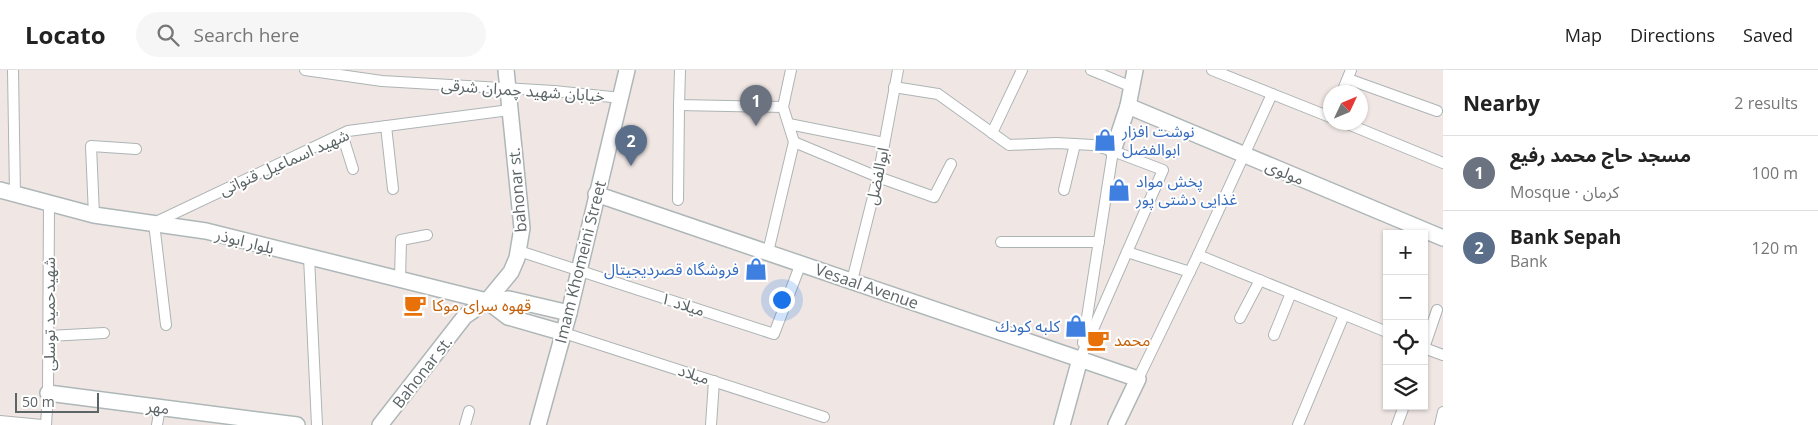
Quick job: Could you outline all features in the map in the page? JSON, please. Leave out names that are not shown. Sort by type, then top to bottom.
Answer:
[{"type":"street","points":[[13,70],[15,194]]},
{"type":"street","name":"خیابان شهید چمران شرقی","points":[[305,70],[382,81],[508,88],[621,98]]},
{"type":"street","name":"bahonar st.","points":[[488,301],[510,272],[519,251],[522,228],[506,70]]},
{"type":"street","name":"Imam Khomeini Street","points":[[538,425],[564,334],[627,70]]},
{"type":"street","points":[[678,200],[680,70]]},
{"type":"street","points":[[768,252],[794,142],[783,108],[791,70]]},
{"type":"street","name":"ابوالفضل","points":[[852,281],[878,177],[898,70]]},
{"type":"street","points":[[992,132],[1022,70]]},
{"type":"street","points":[[1091,70],[1132,87]]},
{"type":"street","points":[[1062,425],[1080,359],[1113,151],[1128,106],[1135,70]]},
{"type":"street","points":[[1212,70],[1323,115]]},
{"type":"street","points":[[1350,75],[1437,111]]},
{"type":"street","points":[[894,87],[938,94],[1009,146],[1093,145],[1163,170],[1080,359]]},
{"type":"street","points":[[1116,425],[1190,272],[1272,94]]},
{"type":"street","points":[[679,104],[783,108]]},
{"type":"street","name":"مولوی","points":[[1128,106],[1443,238]]},
{"type":"street","name":"شهید اسماعیل قنواتی","points":[[154,223],[342,134],[386,126],[510,110]]},
{"type":"street","points":[[789,124],[884,143]]},
{"type":"street","points":[[386,126],[393,189]]},
{"type":"street","points":[[1363,130],[1443,163]]},
{"type":"street","points":[[342,134],[353,170]]},
{"type":"street","points":[[794,142],[878,177],[934,197],[951,164]]},
{"type":"street","points":[[1064,190],[1075,144]]},
{"type":"street","points":[[94,215],[91,146],[136,149]]},
{"type":"street","name":"بلوار ابوذر","points":[[0,190],[94,215],[206,232],[488,301]]},
{"type":"street","name":"Vesaal Avenue","points":[[596,194],[1138,379]]},
{"type":"street","name":"شهیدحمید توسلی","points":[[44,425],[48,393],[49,203]]},
{"type":"street","points":[[154,223],[166,325]]},
{"type":"street","points":[[400,279],[401,240],[427,236]]},
{"type":"street","points":[[1001,242],[1099,242]]},
{"type":"street","name":"میلاد ۱","points":[[519,251],[774,334],[801,263]]},
{"type":"street","points":[[1127,252],[1190,272]]},
{"type":"street","points":[[1198,255],[1383,330]]},
{"type":"street","points":[[309,257],[317,425]]},
{"type":"street","points":[[1240,318],[1260,280]]},
{"type":"street","points":[[1274,335],[1291,293]]},
{"type":"street","points":[[488,301],[509,298],[569,313]]},
{"type":"street","points":[[488,301],[508,317],[564,334]]},
{"type":"street","name":"Bahonar st.","points":[[380,425],[465,316],[488,301]]},
{"type":"street","points":[[1428,336],[1437,310]]},
{"type":"street","points":[[1298,425],[1344,315]]},
{"type":"street","points":[[49,336],[104,332]]},
{"type":"street","name":"میلاد","points":[[564,334],[824,417]]},
{"type":"street","points":[[1428,349],[1443,355]]},
{"type":"street","points":[[710,425],[714,381]]},
{"type":"street","name":"مهر","points":[[48,393],[296,425]]},
{"type":"street","points":[[157,425],[160,408]]},
{"type":"street","points":[[1397,425],[1403,410]]},
{"type":"street","points":[[465,425],[469,411]]},
{"type":"street","points":[[1440,425],[1443,412]]},
{"type":"street","points":[[0,422],[44,425]]},
{"type":"place","name":"مسجد حاج محمد رفیع","points":[[756,126]]},
{"type":"place","name":"نوشت افزار ابوالفضل","points":[[1105,140]]},
{"type":"place","name":"Bank Sepah","points":[[631,166]]},
{"type":"place","name":"پخش مواد غذایی دشتی پور","points":[[1119,190]]},
{"type":"place","name":"فروشگاه قصردیجیتال","points":[[756,269]]},
{"type":"place","name":"قهوه سرای موکا","points":[[415,305]]},
{"type":"place","name":"كلبه كودك","points":[[1076,326]]},
{"type":"place","name":"محمد","points":[[1098,340]]}]
